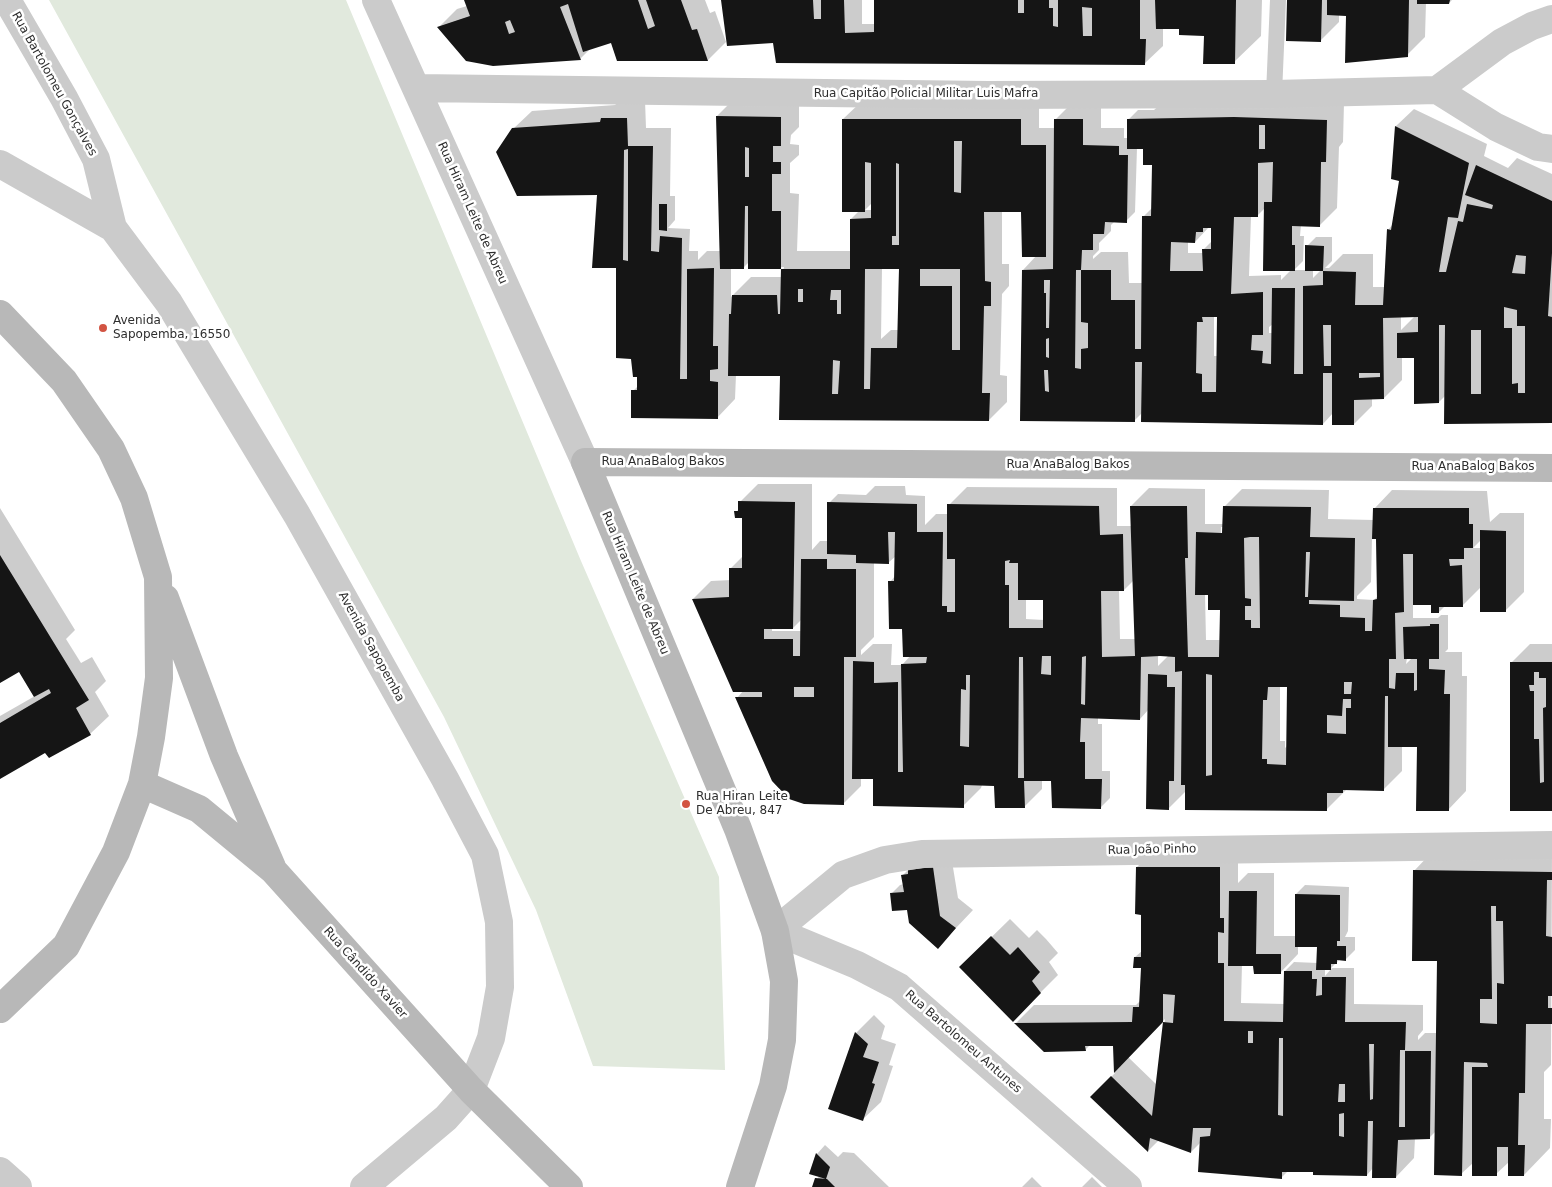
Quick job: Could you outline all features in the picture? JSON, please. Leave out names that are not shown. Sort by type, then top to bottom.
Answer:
[{"type":"main road","points":[[0,314],[64,381],[111,449],[134,498],[158,577],[224,756],[273,870]]},
{"type":"main road","name":"Rua AnaBalog Bakos","points":[[585,462],[1552,468]]},
{"type":"main road","name":"Rua Hiram Leite de Abreu","points":[[585,462],[738,828],[775,931],[784,981],[782,1040],[773,1086],[740,1187]]},
{"type":"main road","points":[[0,1008],[66,946],[116,852],[142,784],[152,737],[159,678],[158,577]]},
{"type":"main road","name":"Rua Cândido Xavier","points":[[142,784],[199,809],[273,870],[470,1090],[569,1187]]},
{"type":"street","name":"Rua Bartolomeu Gonçalves","points":[[8,0],[64,98],[96,159],[113,228]]},
{"type":"street","name":"Rua Hiram Leite de Abreu","points":[[376,0],[585,462]]},
{"type":"street","points":[[1552,19],[1532,26],[1502,42],[1437,90],[1496,128],[1538,147],[1552,149]]},
{"type":"street","name":"Rua Capitão Policial Militar Luis Mafra","points":[[416,88],[988,95],[1274,94],[1437,90]]},
{"type":"street","name":"Avenida Sapopemba","points":[[0,164],[113,228],[170,304],[297,515],[445,779],[485,855],[499,922],[500,987],[491,1038],[470,1090],[446,1118],[364,1187]]},
{"type":"street","name":"Rua João Pinho","points":[[775,931],[843,876],[884,860],[922,854],[1552,845]]},
{"type":"street","name":"Rua Bartolomeu Antunes","points":[[775,931],[857,965],[899,987],[1128,1187]]},
{"type":"street","points":[[0,1171],[18,1187]]},
{"type":"lane","points":[[1274,94],[1278,0]]},
{"type":"shaded area","points":[[49,0],[346,0],[581,561],[719,877],[725,1070],[593,1066],[536,910],[444,717]]},
{"type":"building","points":[[464,0],[638,0],[648,29],[655,26],[646,0],[681,0],[692,30],[697,29],[708,61],[617,61],[611,43],[583,52],[568,4],[560,7],[581,60],[493,66],[466,61],[437,27],[470,16]],"holes":[[[510,20],[515,32],[509,34],[505,22]]]},
{"type":"building","points":[[721,0],[813,0],[814,19],[821,19],[821,0],[844,0],[845,33],[874,32],[874,0],[1018,0],[1018,13],[1024,13],[1024,0],[1049,0],[1049,8],[1053,8],[1053,26],[1058,27],[1058,0],[1140,0],[1140,39],[1146,39],[1145,65],[776,63],[773,43],[727,46]],"holes":[[[1082,7],[1092,8],[1092,36],[1083,36]]]},
{"type":"building","points":[[1155,0],[1236,0],[1235,64],[1203,64],[1204,36],[1179,35],[1179,29],[1156,29]]},
{"type":"building","points":[[1287,0],[1322,0],[1321,42],[1286,41]]},
{"type":"building","points":[[1327,0],[1409,0],[1408,57],[1345,63],[1346,16],[1327,15]]},
{"type":"building","points":[[1417,0],[1450,0],[1449,4],[1417,4]]},
{"type":"building","points":[[716,116],[781,117],[781,146],[773,146],[773,162],[781,162],[781,174],[772,174],[772,211],[781,211],[781,269],[748,269],[748,206],[745,206],[744,269],[720,269]],"holes":[[[745,147],[749,148],[749,177],[745,177]]]},
{"type":"building","points":[[1234,117],[1327,120],[1326,162],[1321,162],[1320,227],[1292,226],[1292,245],[1295,245],[1295,271],[1263,271],[1264,202],[1272,202],[1273,162],[1258,163],[1258,217],[1234,217],[1231,294],[1263,292],[1263,335],[1252,335],[1251,350],[1263,351],[1262,363],[1271,364],[1272,288],[1295,288],[1294,374],[1303,374],[1303,286],[1323,285],[1323,271],[1356,272],[1355,305],[1383,305],[1387,229],[1391,230],[1399,181],[1391,179],[1395,126],[1469,163],[1458,218],[1448,217],[1439,272],[1446,272],[1458,221],[1463,222],[1467,204],[1492,209],[1493,205],[1465,195],[1476,165],[1552,201],[1552,253],[1548,316],[1552,317],[1552,423],[1444,424],[1445,325],[1439,325],[1439,403],[1414,404],[1414,358],[1397,358],[1397,333],[1418,332],[1418,317],[1383,318],[1384,399],[1354,400],[1354,425],[1332,425],[1332,373],[1323,373],[1323,425],[1141,422],[1142,362],[1135,362],[1135,422],[1020,421],[1022,270],[1053,269],[1054,119],[1083,119],[1083,145],[1119,146],[1119,155],[1128,155],[1127,223],[1105,222],[1104,234],[1093,234],[1093,250],[1082,250],[1081,270],[1111,270],[1111,300],[1135,300],[1135,349],[1141,349],[1142,216],[1151,216],[1152,165],[1143,165],[1143,149],[1127,149],[1127,119]],"holes":[[[1259,125],[1265,125],[1265,149],[1259,149]],[[1203,228],[1211,228],[1211,249],[1202,249],[1203,271],[1170,271],[1171,242],[1195,243],[1196,232],[1203,232]],[[1516,255],[1526,256],[1525,274],[1512,273]],[[1076,270],[1081,270],[1081,322],[1088,323],[1088,348],[1081,349],[1081,369],[1075,368]],[[1044,280],[1050,280],[1049,328],[1046,328],[1046,293],[1044,293]],[[1504,307],[1517,310],[1517,326],[1525,326],[1525,393],[1518,393],[1518,383],[1512,384],[1512,328],[1504,328]],[[1202,317],[1217,317],[1216,392],[1202,392],[1202,374],[1196,373],[1197,322],[1203,322]],[[1323,325],[1331,325],[1331,366],[1324,366]],[[1471,330],[1481,330],[1481,394],[1471,394]],[[1049,338],[1049,358],[1046,357],[1046,339]],[[1044,370],[1048,370],[1049,392],[1045,391]],[[1359,373],[1380,373],[1380,377],[1359,378]]]},
{"type":"building","points":[[601,118],[627,118],[628,146],[653,146],[651,251],[659,252],[660,236],[682,238],[680,379],[687,379],[687,269],[714,268],[713,346],[718,346],[718,369],[710,370],[710,381],[718,382],[718,419],[631,418],[631,390],[637,390],[637,377],[633,377],[631,359],[616,358],[616,268],[592,268],[597,195],[517,196],[496,152],[512,128],[600,122]],"holes":[[[628,149],[628,261],[623,260],[624,150]]]},
{"type":"building","points":[[842,119],[1021,119],[1021,145],[1046,145],[1046,257],[1022,257],[1021,212],[984,212],[985,281],[991,282],[991,306],[984,306],[982,393],[990,393],[989,421],[779,420],[780,376],[728,376],[729,314],[731,314],[732,295],[777,295],[778,314],[780,314],[781,269],[850,269],[850,219],[871,218],[871,163],[865,162],[865,212],[842,212]],"holes":[[[954,141],[962,141],[961,193],[954,192]],[[896,163],[899,164],[899,245],[892,245],[892,236],[896,236]],[[865,269],[899,269],[897,348],[871,348],[870,389],[864,389]],[[920,269],[960,269],[960,350],[952,350],[952,286],[920,286]],[[798,289],[803,289],[803,302],[798,302]],[[831,290],[841,290],[841,314],[837,314],[837,300],[830,300]],[[833,360],[840,361],[838,394],[832,394]]]},
{"type":"building","points":[[659,204],[667,204],[667,231],[659,230]]},
{"type":"building","points":[[1305,245],[1324,246],[1323,271],[1305,271]]},
{"type":"building","points":[[738,501],[795,502],[793,629],[764,629],[764,639],[793,639],[793,656],[800,656],[801,559],[827,559],[827,569],[856,569],[856,657],[844,657],[844,805],[804,804],[789,799],[772,781],[735,697],[762,697],[762,692],[733,692],[692,599],[729,597],[729,568],[742,568],[742,518],[735,518],[734,511],[738,511]],"holes":[[[794,687],[814,687],[814,697],[794,697]]]},
{"type":"building","points":[[827,502],[917,504],[917,532],[943,532],[942,606],[947,606],[947,612],[955,612],[955,559],[947,559],[947,504],[1099,506],[1100,535],[1123,534],[1124,591],[1101,591],[1102,657],[1135,656],[1130,506],[1187,506],[1188,558],[1185,558],[1188,657],[1219,657],[1220,610],[1208,610],[1208,595],[1195,595],[1196,532],[1222,533],[1223,506],[1311,507],[1310,537],[1355,538],[1354,601],[1309,600],[1309,604],[1340,605],[1340,617],[1365,618],[1365,631],[1372,631],[1373,600],[1377,599],[1376,539],[1372,539],[1373,508],[1469,508],[1469,524],[1473,524],[1473,548],[1464,548],[1464,559],[1449,559],[1450,566],[1462,565],[1463,607],[1439,607],[1439,613],[1431,613],[1431,605],[1413,605],[1413,554],[1403,554],[1404,612],[1395,613],[1396,659],[1389,659],[1389,688],[1395,689],[1396,673],[1414,673],[1414,691],[1417,690],[1417,659],[1404,659],[1403,627],[1439,624],[1439,659],[1429,659],[1429,669],[1445,670],[1444,694],[1450,694],[1449,811],[1416,811],[1417,747],[1388,747],[1388,696],[1385,696],[1384,791],[1343,790],[1343,793],[1327,793],[1327,811],[1185,810],[1185,785],[1181,785],[1182,671],[1175,672],[1175,657],[1160,656],[1141,657],[1140,720],[1081,718],[1080,742],[1085,742],[1085,779],[1102,779],[1101,809],[1052,808],[1051,781],[1024,781],[1025,808],[995,808],[994,786],[964,785],[964,808],[873,806],[873,779],[852,779],[853,661],[874,662],[874,683],[898,682],[898,772],[903,772],[901,664],[926,663],[927,657],[903,657],[902,629],[889,629],[888,581],[894,581],[895,532],[888,532],[889,564],[856,563],[856,555],[827,554]],"holes":[[[1259,537],[1260,628],[1251,628],[1251,620],[1245,620],[1245,606],[1251,606],[1251,599],[1245,598],[1244,538]],[[1306,552],[1310,552],[1308,597],[1305,597]],[[1010,560],[1009,563],[1018,563],[1018,600],[1043,600],[1043,628],[1009,628],[1009,585],[1005,585],[1005,561]],[[1042,656],[1051,656],[1051,675],[1041,674]],[[1086,656],[1085,705],[1081,704],[1082,657]],[[1019,657],[1023,657],[1024,778],[1018,778]],[[1206,674],[1212,675],[1212,775],[1206,776]],[[966,675],[970,675],[969,747],[960,746],[961,689],[966,690]],[[1344,682],[1352,682],[1351,694],[1344,694]],[[1268,687],[1287,687],[1286,765],[1267,764],[1267,759],[1262,759],[1263,700],[1267,700]],[[1343,699],[1351,699],[1351,708],[1346,708],[1346,734],[1327,733],[1327,715],[1342,716]]]},
{"type":"building","points":[[1480,530],[1506,531],[1506,612],[1480,612]]},
{"type":"building","points":[[0,555],[89,700],[76,708],[91,735],[49,758],[45,753],[0,779],[0,723],[51,693],[49,689],[34,697],[19,672],[0,683]]},
{"type":"building","points":[[1510,662],[1552,662],[1552,811],[1510,811]],"holes":[[[1534,672],[1539,672],[1539,678],[1546,678],[1546,707],[1543,708],[1544,782],[1540,783],[1539,739],[1534,739],[1534,691],[1530,691],[1529,685],[1534,685]]]},
{"type":"building","points":[[1148,674],[1167,675],[1167,687],[1175,687],[1174,781],[1169,781],[1169,810],[1146,809]]},
{"type":"building","points":[[933,867],[940,916],[956,928],[938,949],[909,923],[907,910],[892,911],[890,893],[904,892],[901,875],[908,874],[908,870]]},
{"type":"building","points":[[1136,867],[1220,867],[1220,918],[1224,918],[1224,933],[1218,932],[1218,963],[1224,963],[1224,1021],[1283,1022],[1284,971],[1312,971],[1312,979],[1317,979],[1316,996],[1322,995],[1322,977],[1346,977],[1345,1022],[1406,1022],[1405,1050],[1400,1050],[1399,1127],[1405,1127],[1405,1051],[1431,1051],[1430,1139],[1398,1140],[1396,1178],[1372,1178],[1373,1121],[1368,1121],[1367,1176],[1313,1175],[1313,1172],[1282,1172],[1282,1179],[1198,1172],[1200,1137],[1210,1136],[1211,1128],[1193,1128],[1191,1153],[1150,1138],[1148,1152],[1090,1097],[1111,1076],[1152,1116],[1163,1022],[1114,1073],[1113,1046],[1085,1046],[1086,1051],[1044,1052],[1014,1023],[1132,1022],[1133,1007],[1139,1007],[1141,968],[1133,968],[1134,957],[1141,957],[1141,915],[1135,914]],"holes":[[[1163,994],[1175,995],[1173,1023],[1163,1022]],[[1248,1031],[1253,1031],[1253,1043],[1248,1043]],[[1279,1038],[1283,1038],[1283,1116],[1278,1115]],[[1369,1044],[1374,1044],[1373,1099],[1370,1100]],[[1339,1084],[1345,1084],[1345,1102],[1338,1102]],[[1344,1113],[1344,1137],[1339,1136],[1339,1114]]]},
{"type":"building","points":[[1413,870],[1552,872],[1552,880],[1547,880],[1546,936],[1552,937],[1552,996],[1548,996],[1548,1008],[1552,1008],[1552,1024],[1526,1024],[1525,1093],[1519,1093],[1518,1145],[1525,1145],[1524,1176],[1508,1176],[1508,1147],[1497,1147],[1497,1176],[1472,1176],[1472,1067],[1488,1067],[1487,1063],[1464,1062],[1462,1176],[1434,1175],[1437,961],[1412,961]],"holes":[[[1491,906],[1496,906],[1496,921],[1503,921],[1504,984],[1497,983],[1497,1024],[1480,1023],[1480,999],[1492,999]]]},
{"type":"building","points":[[1229,891],[1257,891],[1256,954],[1281,954],[1281,974],[1254,974],[1253,966],[1228,966]]},
{"type":"building","points":[[1295,894],[1340,895],[1340,941],[1337,941],[1337,946],[1346,946],[1346,961],[1337,960],[1337,964],[1331,964],[1331,970],[1316,970],[1317,947],[1295,947]]},
{"type":"building","points":[[991,936],[1010,955],[1018,947],[1040,972],[1032,981],[1041,993],[1013,1022],[959,967]]},
{"type":"building","points":[[855,1032],[868,1044],[863,1057],[879,1062],[872,1083],[875,1084],[863,1121],[828,1109]]},
{"type":"building","points":[[816,1153],[830,1167],[826,1179],[809,1174]]},
{"type":"building","points":[[815,1178],[827,1179],[835,1187],[812,1187]]},
{"type":"place","name":"Avenida Sapopemba, 16550","points":[[103,328]]},
{"type":"place","name":"Rua Hiran Leite De Abreu, 847","points":[[686,804]]}]
